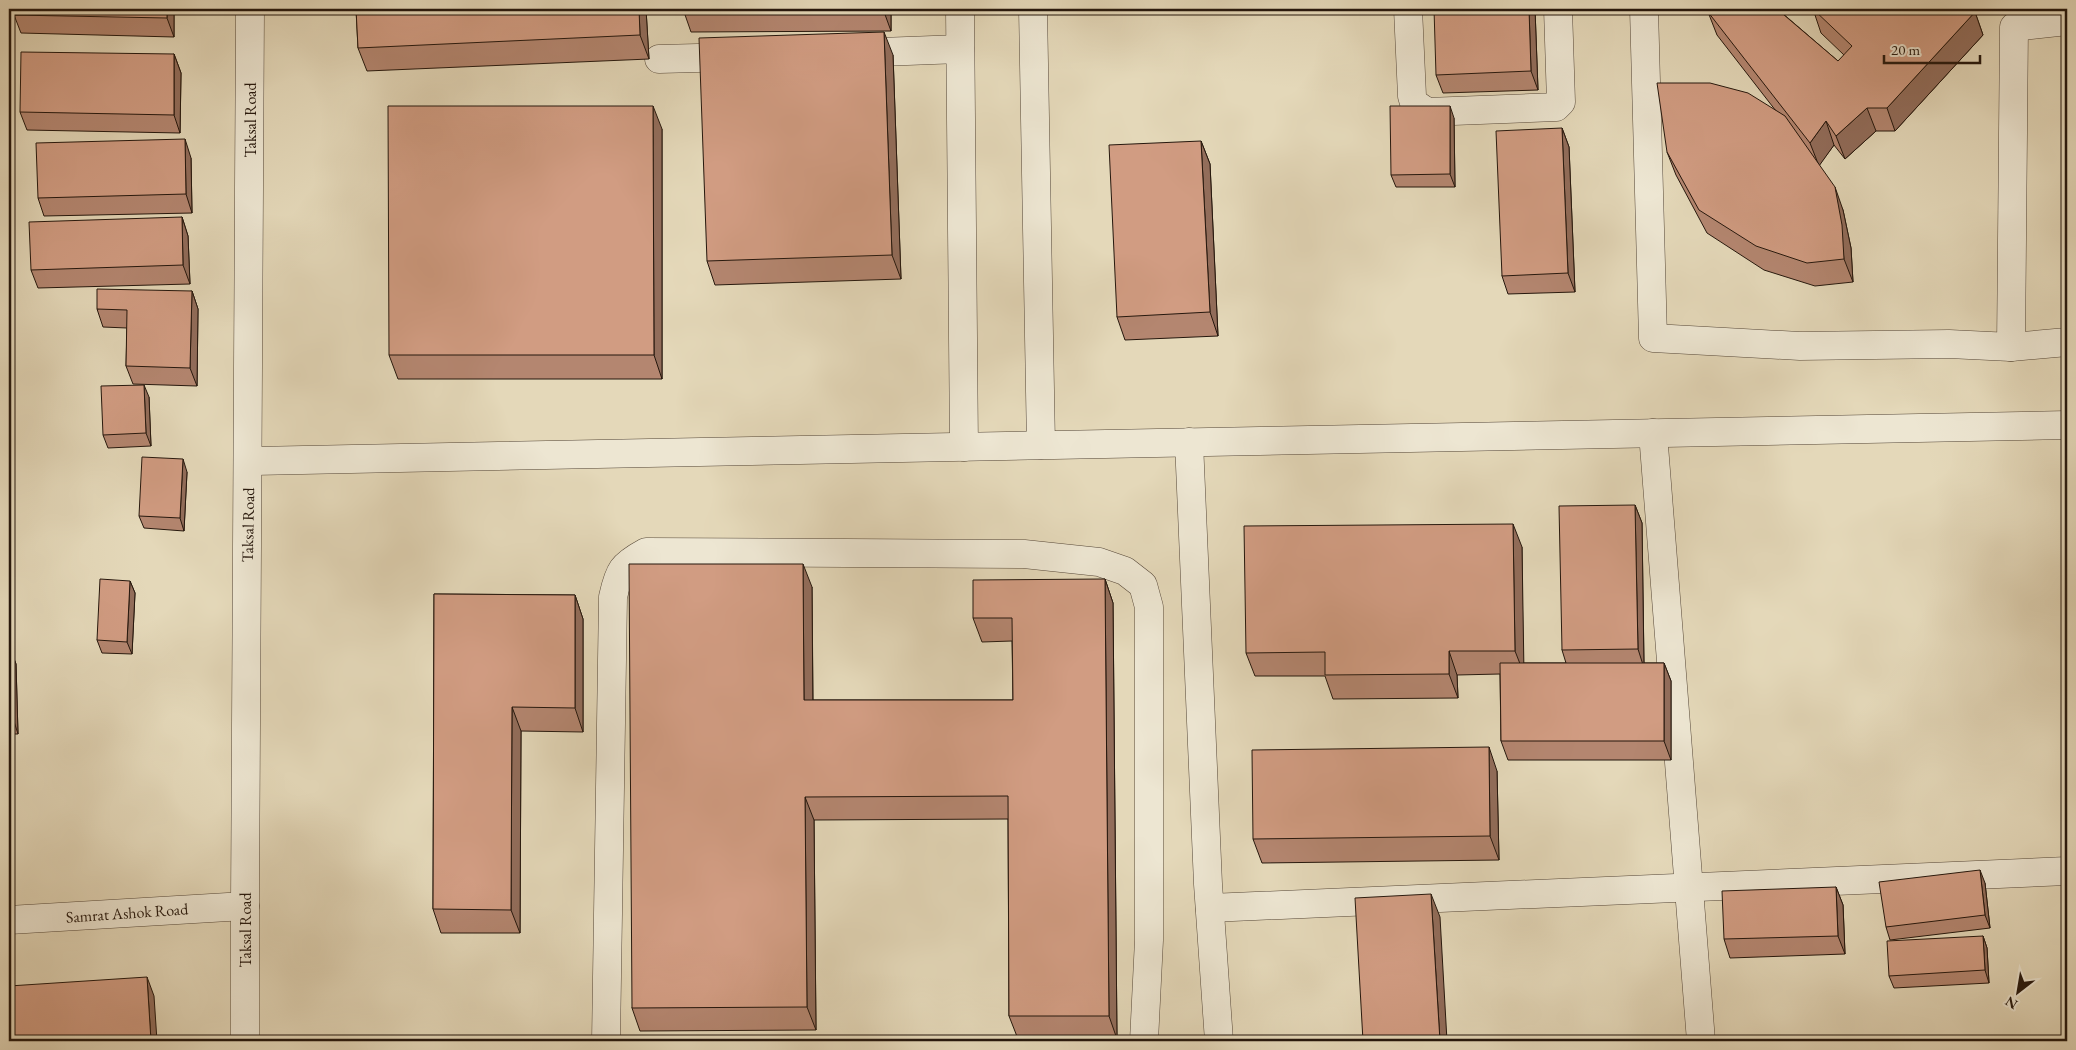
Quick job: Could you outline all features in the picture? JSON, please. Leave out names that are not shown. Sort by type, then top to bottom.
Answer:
[{"type":"street","name":"Taksal Road","points":[[245,1041],[244,906],[249,461],[250,9]]},
{"type":"street","points":[[960,9],[964,447]]},
{"type":"street","points":[[1032,9],[1041,445]]},
{"type":"street","points":[[1408,9],[1412,96],[1414,104],[1427,112],[1556,107],[1560,105],[1558,9]]},
{"type":"street","points":[[1644,9],[1653,338],[1800,346],[1949,344],[2011,347],[2067,342]]},
{"type":"street","points":[[2011,347],[2014,27],[2067,21]]},
{"type":"street","points":[[834,53],[960,49]]},
{"type":"street","points":[[660,59],[756,56]]},
{"type":"street","points":[[249,461],[2067,425]]},
{"type":"street","points":[[1652,433],[1701,1041]]},
{"type":"street","points":[[1189,442],[1210,908],[1219,1041]]},
{"type":"street","points":[[606,1041],[613,597],[617,579],[628,562],[646,552],[1024,554],[1099,562],[1126,571],[1143,585],[1149,607],[1149,940],[1144,1041]]},
{"type":"street","points":[[1210,908],[2067,871]]},
{"type":"street","name":"Samrat Ashok Road","points":[[9,920],[244,906]]},
{"type":"building","points":[[14,9],[167,9],[167,18],[14,15]]},
{"type":"building","points":[[356,9],[639,9],[640,35],[358,48]]},
{"type":"building","points":[[1434,9],[1529,9],[1531,71],[1436,75]]},
{"type":"building","points":[[1711,9],[1777,9],[1838,61],[1852,46],[1813,9],[1971,9],[1975,12],[1887,108],[1867,108],[1836,136],[1826,121],[1810,143],[1708,12]]},
{"type":"building","points":[[884,32],[892,255],[707,261],[699,38]]},
{"type":"building","points":[[21,52],[174,54],[174,115],[20,112]]},
{"type":"building","points":[[1657,83],[1710,83],[1748,93],[1785,116],[1835,187],[1842,225],[1844,259],[1807,263],[1756,246],[1699,210],[1667,152]]},
{"type":"building","points":[[388,106],[653,106],[654,355],[389,355]]},
{"type":"building","points":[[1390,106],[1450,106],[1450,174],[1391,175]]},
{"type":"building","points":[[1562,128],[1568,273],[1502,276],[1496,131]]},
{"type":"building","points":[[185,139],[186,194],[38,198],[36,143]]},
{"type":"building","points":[[1201,141],[1210,312],[1117,317],[1109,145]]},
{"type":"building","points":[[182,217],[183,265],[31,270],[29,222]]},
{"type":"building","points":[[97,289],[192,291],[190,368],[126,366],[127,310],[97,309]]},
{"type":"building","points":[[144,385],[146,433],[103,435],[101,386]]},
{"type":"building","points":[[142,457],[183,459],[180,518],[139,516]]},
{"type":"building","points":[[1635,505],[1638,649],[1562,650],[1559,506]]},
{"type":"building","points":[[1513,524],[1515,651],[1449,651],[1449,674],[1325,675],[1325,652],[1246,653],[1244,526]]},
{"type":"building","points":[[629,564],[803,564],[804,700],[1013,700],[1012,618],[973,618],[973,580],[1105,579],[1109,1016],[1009,1016],[1008,796],[805,797],[807,1007],[632,1008]]},
{"type":"building","points":[[100,579],[130,581],[127,642],[97,640]]},
{"type":"building","points":[[434,594],[575,595],[575,708],[512,707],[511,910],[433,909]]},
{"type":"building","points":[[9,646],[12,715],[9,716]]},
{"type":"building","points":[[1500,663],[1664,663],[1664,741],[1501,741]]},
{"type":"building","points":[[1489,747],[1490,836],[1253,839],[1252,750]]},
{"type":"building","points":[[1980,870],[1985,915],[1886,927],[1879,882]]},
{"type":"building","points":[[1836,887],[1838,936],[1724,939],[1722,891]]},
{"type":"building","points":[[1431,894],[1440,1041],[1363,1041],[1355,898]]},
{"type":"building","points":[[1983,936],[1985,970],[1889,976],[1887,941]]},
{"type":"building","points":[[147,977],[151,1041],[9,1041],[9,986]]}]
